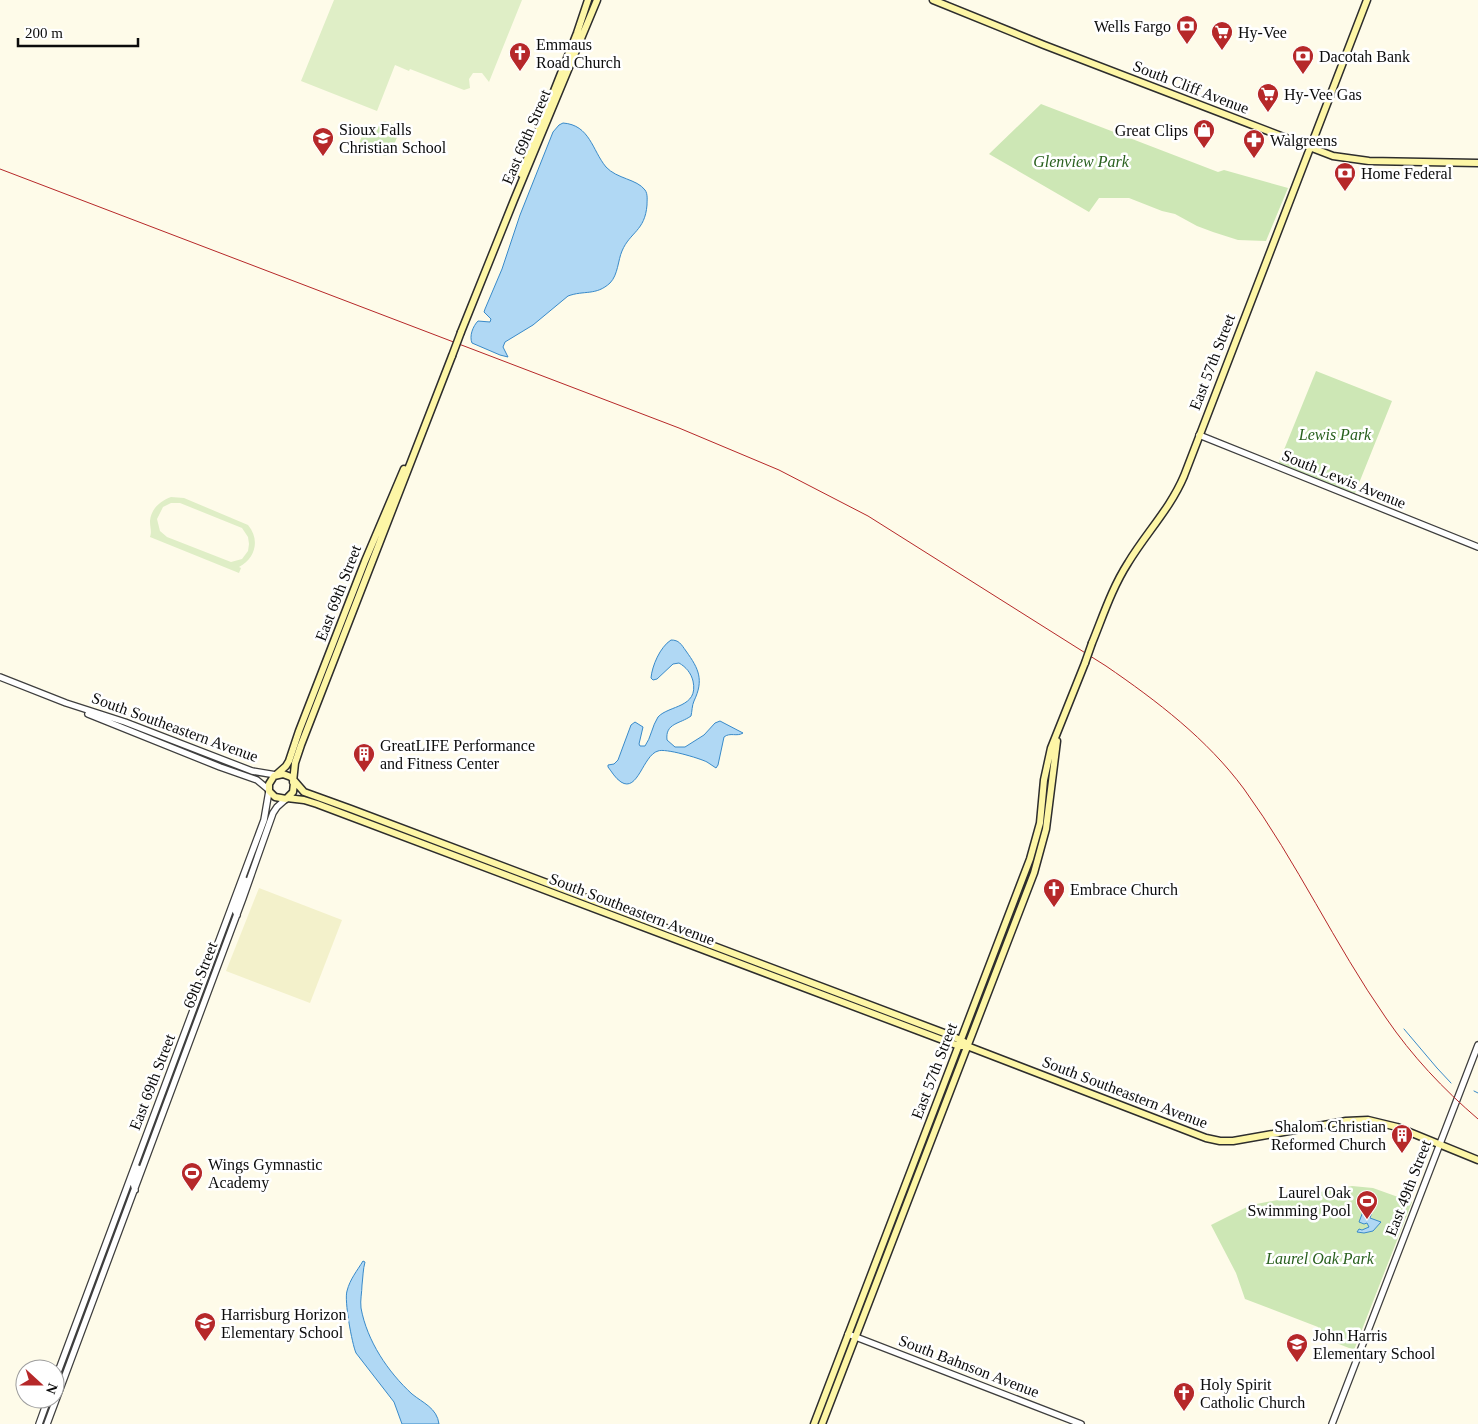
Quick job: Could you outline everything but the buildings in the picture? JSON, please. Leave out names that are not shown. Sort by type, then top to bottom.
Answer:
[{"type":"main road","name":"East 69th Street","points":[[514,200],[526,159],[577,33],[588,0]]},
{"type":"main road","name":"East 69th Street","points":[[276,775],[289,761],[369,550],[426,420],[597,0]]},
{"type":"main road","name":"South Cliff Avenue","points":[[933,0],[1333,156],[1355,160],[1478,163]]},
{"type":"main road","name":"East 57th Street","points":[[822,1424],[851,1335],[1020,886],[1037,836],[1049,756],[1084,663],[1118,582],[1129,561],[1161,518],[1178,489],[1367,0]]},
{"type":"main road","name":"East 69th Street","points":[[294,782],[295,763],[301,745],[395,505],[426,420]]},
{"type":"main road","name":"East 57th Street","points":[[814,1424],[967,1046],[1034,873],[1049,815],[1055,752],[1062,723]]},
{"type":"main road","points":[[286,774],[294,782],[293,792],[286,798],[277,799],[269,790],[270,781],[276,775],[286,774]]},
{"type":"main road","name":"South Southeastern Avenue","points":[[294,782],[306,794],[369,816],[1211,1139],[1234,1140],[1361,1120],[1387,1124],[1440,1143],[1478,1160]]},
{"type":"main road","name":"South Southeastern Avenue","points":[[286,798],[317,804],[960,1043]]},
{"type":"main road","points":[[1010,937],[1008,930],[1020,886]]},
{"type":"street","name":"South Lewis Avenue","points":[[1199,435],[1478,547]]},
{"type":"street","name":"South Southeastern Avenue","points":[[0,678],[252,771],[276,775]]},
{"type":"street","name":"South Southeastern Avenue","points":[[66,703],[136,735],[257,780],[269,790]]},
{"type":"street","name":"East 69th Street","points":[[63,1359],[266,813],[269,790]]},
{"type":"street","name":"69th Street","points":[[135,1192],[273,813],[277,806],[286,798]]},
{"type":"street","points":[[237,915],[234,912],[248,874],[250,856]]},
{"type":"street","points":[[214,975],[216,961],[228,928],[228,924],[225,922]]},
{"type":"street","name":"East 49th Street","points":[[1332,1424],[1478,1045]]},
{"type":"street","points":[[47,1424],[135,1192],[133,1182],[142,1149]]},
{"type":"street","name":"South Bahnson Avenue","points":[[851,1335],[1080,1424]]},
{"type":"street","points":[[39,1424],[44,1409]]},
{"type":"shaded area","points":[[259,888],[342,920],[310,1003],[226,971]]},
{"type":"green space","points":[[334,0],[522,0],[489,82],[482,73],[473,73],[469,79],[470,88],[464,90],[395,65],[377,111],[301,81]]},
{"type":"green space","name":"Glenview Park","points":[[1041,104],[1218,172],[1224,170],[1288,188],[1266,241],[1238,240],[1197,226],[1175,214],[1129,198],[1099,198],[1089,212],[989,154]]},
{"type":"green space","points":[[385,121],[401,128],[390,154],[385,156],[358,146],[362,136],[366,137],[368,132],[375,135],[380,123]]},
{"type":"green space","name":"Lewis Park","points":[[1316,371],[1392,401],[1353,498],[1277,467]]},
{"type":"green space","points":[[171,497],[184,498],[248,525],[254,536],[254,548],[249,559],[239,567],[241,568],[239,573],[150,537],[152,513],[160,503]],"holes":[[[171,503],[180,503],[242,528],[248,537],[249,544],[248,551],[242,559],[231,562],[167,537],[160,531],[157,519],[163,507]]]},
{"type":"green space","name":"Laurel Oak Park","points":[[1352,1186],[1373,1188],[1412,1202],[1354,1350],[1316,1335],[1318,1327],[1245,1299],[1236,1273],[1211,1225],[1251,1205]]},
{"type":"water","points":[[563,123],[579,128],[585,133],[606,167],[616,174],[637,183],[645,190],[647,193],[646,214],[640,226],[625,245],[613,280],[610,283],[600,290],[568,296],[533,325],[505,342],[503,347],[508,357],[500,355],[472,343],[472,331],[478,321],[490,322],[491,319],[484,312],[485,309],[502,269],[520,215],[553,132]]},
{"type":"water","points":[[671,640],[681,644],[694,663],[699,675],[699,687],[691,716],[668,730],[667,740],[675,747],[685,747],[704,735],[715,723],[720,721],[743,733],[724,737],[716,768],[707,762],[690,756],[662,750],[653,754],[636,778],[627,784],[617,779],[608,765],[614,764],[618,760],[631,725],[635,722],[643,727],[639,744],[640,746],[645,746],[658,717],[682,705],[692,696],[694,690],[691,675],[679,663],[673,664],[657,679],[653,680],[651,678],[657,657],[663,647]]},
{"type":"water","name":"Laurel Oak Swimming Pool","points":[[1364,1209],[1372,1212],[1370,1218],[1381,1222],[1373,1231],[1357,1232],[1359,1229],[1362,1230],[1369,1227],[1367,1223],[1359,1222]]},
{"type":"water","points":[[363,1261],[365,1262],[361,1308],[373,1344],[387,1366],[403,1385],[432,1410],[438,1418],[439,1424],[402,1424],[394,1402],[356,1353],[352,1341],[346,1296],[350,1283]]},
{"type":"waterway","points":[[1404,1029],[1451,1083]]},
{"type":"waterway","points":[[1474,1091],[1478,1093]]},
{"type":"railway","points":[[0,169],[679,428],[779,470],[868,516],[1106,666],[1144,693],[1198,737],[1230,771],[1281,845],[1367,990],[1396,1032],[1429,1072],[1478,1119]]},
{"type":"place","name":"Wells Fargo","points":[[1187,45]]},
{"type":"place","name":"Hy-Vee","points":[[1222,51]]},
{"type":"place","name":"Emmaus Road Church","points":[[520,72]]},
{"type":"place","name":"Dacotah Bank","points":[[1303,75]]},
{"type":"place","name":"Hy-Vee Gas","points":[[1268,113]]},
{"type":"place","name":"Great Clips","points":[[1204,149]]},
{"type":"place","name":"Sioux Falls Christian School","points":[[323,157]]},
{"type":"place","name":"Walgreens","points":[[1254,159]]},
{"type":"place","name":"Home Federal","points":[[1345,192]]},
{"type":"place","name":"GreatLIFE Performance and Fitness Center","points":[[364,773]]},
{"type":"place","name":"Embrace Church","points":[[1054,908]]},
{"type":"place","name":"Shalom Christian Reformed Church","points":[[1402,1154]]},
{"type":"place","name":"Wings Gymnastic Academy","points":[[192,1192]]},
{"type":"place","name":"Laurel Oak Swimming Pool","points":[[1367,1220]]},
{"type":"place","name":"Harrisburg Horizon Elementary School","points":[[205,1342]]},
{"type":"place","name":"John Harris Elementary School","points":[[1297,1363]]},
{"type":"place","name":"Holy Spirit Catholic Church","points":[[1184,1412]]}]
